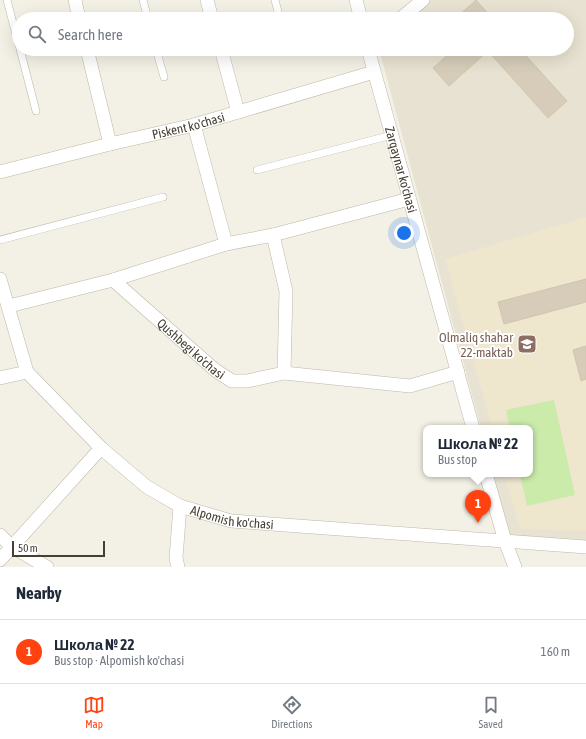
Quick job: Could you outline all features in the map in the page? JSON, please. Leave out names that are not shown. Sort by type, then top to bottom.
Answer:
[{"type":"street","points":[[75,0],[78,12]]},
{"type":"street","points":[[207,0],[210,12]]},
{"type":"street","points":[[356,0],[359,12]]},
{"type":"street","points":[[408,12],[423,0]]},
{"type":"street","points":[[89,56],[110,144]]},
{"type":"street","points":[[223,56],[238,112]]},
{"type":"street","name":"Zarqaynar ko'chasi","points":[[370,56],[473,425]]},
{"type":"street","name":"Piskent ko'chasi","points":[[0,172],[110,144],[194,125],[374,72]]},
{"type":"street","points":[[194,125],[226,244]]},
{"type":"street","points":[[8,306],[113,280],[226,244],[273,234],[410,199]]},
{"type":"street","points":[[273,234],[286,291],[284,372]]},
{"type":"street","name":"Alpomish ko'chasi","points":[[0,279],[27,372],[101,448],[147,487],[180,506],[230,521],[586,547]]},
{"type":"street","name":"Qushbegi ko'chasi","points":[[113,280],[215,370],[232,381],[247,381],[284,372],[410,386],[458,372]]},
{"type":"street","points":[[0,378],[27,372]]},
{"type":"street","points":[[0,560],[11,546],[101,448]]},
{"type":"street","points":[[487,477],[514,567]]},
{"type":"street","points":[[178,567],[176,558],[180,506]]},
{"type":"street","points":[[0,535],[11,546],[47,567]]},
{"type":"lane","points":[[7,0],[12,19]]},
{"type":"lane","points":[[143,0],[146,12]]},
{"type":"lane","points":[[275,0],[278,12]]},
{"type":"lane","points":[[22,56],[36,111]]},
{"type":"lane","points":[[158,56],[164,77]]},
{"type":"lane","points":[[257,170],[392,135]]},
{"type":"lane","points":[[0,240],[163,197]]},
{"type":"shaded area","points":[[423,0],[586,0],[586,547],[511,542],[494,477],[533,477],[533,425],[480,425],[381,56],[574,56],[574,12],[407,12]]},
{"type":"shaded area","name":"Olmaliq shahar 22-maktab","points":[[586,217],[586,531],[520,529],[505,477],[533,477],[533,425],[491,425],[445,259]]},
{"type":"green space","points":[[554,400],[575,495],[527,506],[521,477],[533,477],[533,425],[509,425],[506,410]]},
{"type":"building","points":[[476,0],[487,12],[463,12]]},
{"type":"building","points":[[446,56],[482,56],[449,86],[433,68]]},
{"type":"building","points":[[492,56],[526,56],[567,101],[548,118]]},
{"type":"building","points":[[586,279],[586,302],[504,324],[498,302]]},
{"type":"building","points":[[586,346],[586,379],[581,381],[573,350]]},
{"type":"place","name":"Olmaliq shahar 22-maktab","points":[[527,344]]},
{"type":"place","name":"Школа № 22","points":[[478,523]]}]
